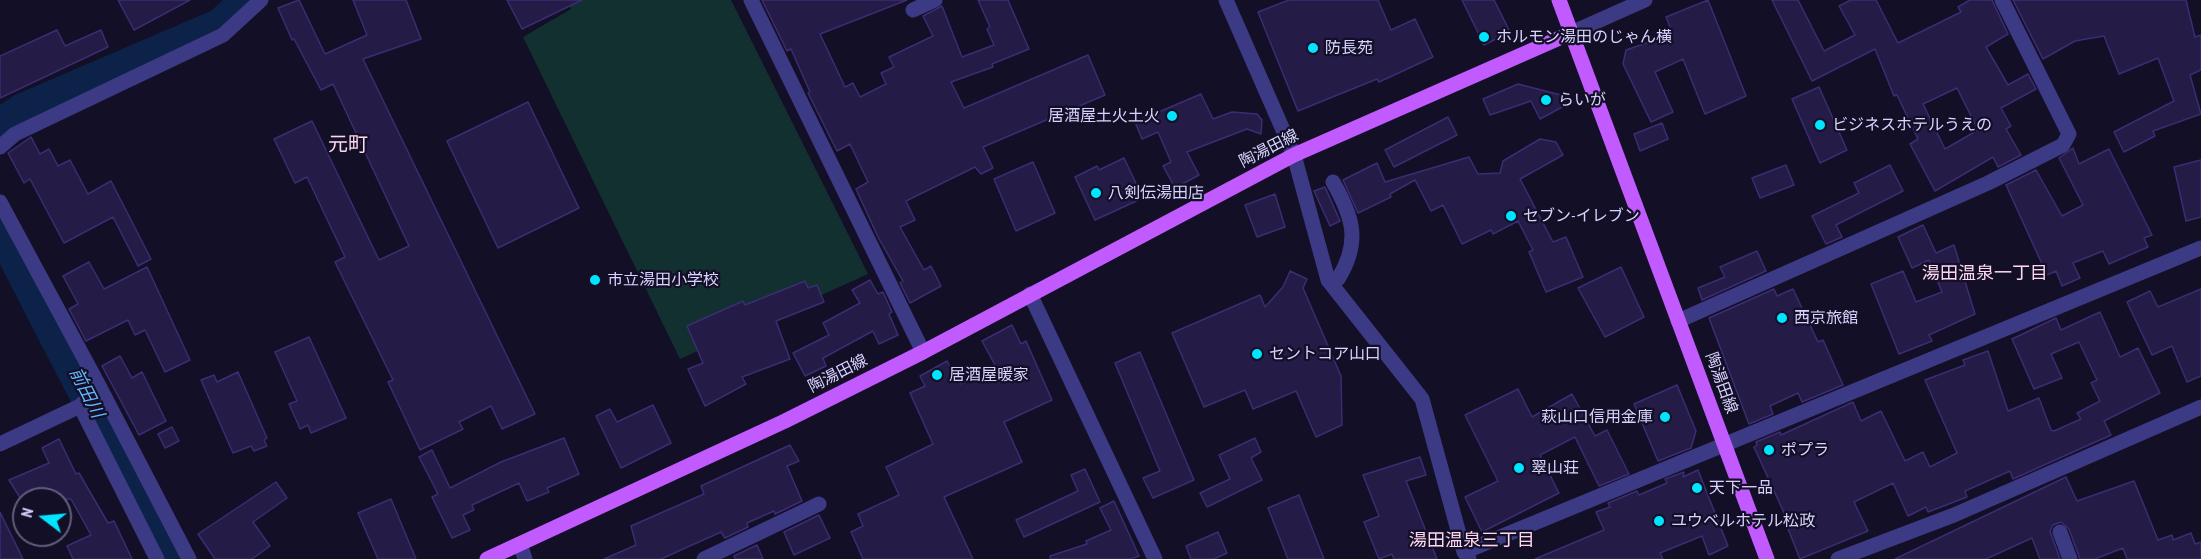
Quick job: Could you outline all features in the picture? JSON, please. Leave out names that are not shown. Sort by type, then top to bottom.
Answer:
[{"type":"main road","points":[[1559,0],[1571,33]]},
{"type":"main road","name":"陶湯田線","points":[[487,559],[784,421],[923,352],[1294,155],[1571,33],[1767,559]]},
{"type":"street","points":[[0,147],[15,134],[223,35],[261,0]]},
{"type":"street","points":[[751,0],[923,352]]},
{"type":"street","points":[[914,10],[935,0]]},
{"type":"street","points":[[1226,0],[1294,155],[1328,280],[1422,399],[1466,556],[1724,445],[2201,248]]},
{"type":"street","points":[[1571,33],[1645,0]]},
{"type":"street","points":[[1678,321],[1988,183],[2063,145],[2069,134],[2002,0]]},
{"type":"street","points":[[1328,280],[1338,279],[1347,263],[1353,232],[1348,209],[1333,182]]},
{"type":"street","points":[[0,202],[189,559]]},
{"type":"street","points":[[1030,294],[1155,559]]},
{"type":"street","points":[[0,444],[80,405],[91,395],[97,382]]},
{"type":"street","points":[[80,405],[157,559]]},
{"type":"street","points":[[1838,559],[1954,514],[2201,407]]},
{"type":"street","points":[[704,559],[819,504]]},
{"type":"street","points":[[2060,532],[2070,559]]},
{"type":"street","points":[[520,544],[525,559]]},
{"type":"green space","points":[[569,0],[731,0],[868,274],[680,359],[523,37],[571,9]]},
{"type":"building","points":[[118,0],[190,0],[134,30]]},
{"type":"building","points":[[299,0],[325,54],[367,35],[353,0],[406,0],[421,39],[363,59],[535,414],[502,429],[491,406],[459,422],[463,429],[420,450],[388,382],[393,380],[335,262],[345,257],[307,177],[295,183],[274,139],[312,121],[379,260],[409,246],[333,84],[321,90],[294,39],[292,40],[278,8]]},
{"type":"building","points":[[507,0],[582,0],[522,29]]},
{"type":"building","points":[[762,0],[907,0],[820,34],[845,87],[853,83],[860,97],[886,84],[881,73],[894,67],[889,57],[933,36],[923,16],[942,6],[962,57],[994,45],[987,29],[990,27],[978,0],[1008,0],[1029,49],[992,64],[993,67],[951,82],[964,108],[1088,55],[1105,95],[983,147],[993,168],[981,174],[975,167],[906,201],[915,220],[900,227],[924,270],[931,266],[941,286],[910,303],[900,283],[903,281],[878,237],[856,189],[868,182],[850,144],[837,151],[808,93],[810,92],[791,49],[787,51]]},
{"type":"building","name":"防長苑","points":[[1289,0],[1378,0],[1391,30],[1415,19],[1433,57],[1379,82],[1377,79],[1298,111],[1258,12]]},
{"type":"building","points":[[1462,0],[1494,0],[1510,32],[1484,45]]},
{"type":"building","points":[[1708,0],[1746,96],[1705,114],[1683,59],[1655,72],[1673,112],[1651,122],[1623,64],[1626,50],[1673,34],[1666,17]]},
{"type":"building","points":[[1772,0],[1798,0],[1824,51],[1855,35],[1839,6],[1851,0],[1876,0],[1898,43],[1961,12],[1958,7],[1970,0],[1992,0],[2008,34],[1986,47],[2008,85],[2028,74],[2036,89],[2001,108],[2011,126],[2006,129],[2021,155],[1998,167],[1993,157],[1935,191],[1910,144],[1918,139],[1897,95],[1894,96],[1875,49],[1812,81]],"holes":[[[1957,88],[1978,130],[1945,149],[1923,104]]]},
{"type":"building","points":[[2013,0],[2186,0],[2195,37],[2201,35],[2201,70],[2190,75],[2201,114],[2153,131],[2155,136],[2124,152],[2114,132],[2174,101],[2158,58],[2119,74],[2104,36],[2075,41],[2043,59]]},
{"type":"building","points":[[57,30],[65,46],[101,30],[108,47],[0,98],[0,56]]},
{"type":"building","points":[[1518,84],[1561,95],[1566,105],[1540,119],[1531,101],[1490,115],[1483,99]]},
{"type":"building","name":"ビジネスホテルうえの","points":[[1819,87],[1847,150],[1820,163],[1792,99]]},
{"type":"building","points":[[1201,94],[1213,119],[1232,112],[1257,114],[1262,120],[1261,134],[1247,129],[1187,152],[1199,175],[1175,188],[1163,166],[1171,162],[1158,132],[1142,139],[1135,122]]},
{"type":"building","points":[[528,102],[579,208],[498,248],[447,141]]},
{"type":"building","points":[[1448,117],[1457,135],[1394,167],[1385,150]]},
{"type":"building","points":[[1662,123],[1668,139],[1640,151],[1634,134]]},
{"type":"building","points":[[31,137],[40,154],[49,149],[58,166],[70,160],[88,194],[111,181],[151,259],[138,266],[113,217],[64,243],[30,179],[24,183],[8,153]]},
{"type":"building","points":[[1540,139],[1556,142],[1563,155],[1520,179],[1553,242],[1566,237],[1583,277],[1546,292],[1529,252],[1533,250],[1518,221],[1493,234],[1491,230],[1462,244],[1443,205],[1431,211],[1415,180],[1390,194],[1391,197],[1358,213],[1343,180],[1377,163],[1385,182],[1469,157],[1478,174],[1500,173],[1503,161]]},
{"type":"building","points":[[2073,148],[2079,164],[2109,149],[2152,235],[2144,238],[2148,247],[2109,264],[2103,251],[2073,263],[2080,278],[2062,286],[2056,271],[2047,275],[2006,185],[2036,170],[2062,216],[2083,205],[2059,158]]},
{"type":"building","points":[[1124,158],[1143,198],[1095,220],[1075,177],[1097,166],[1099,170]]},
{"type":"building","points":[[2201,160],[2201,217],[2186,221],[2174,167]]},
{"type":"building","points":[[1033,162],[1055,213],[1016,231],[994,179]]},
{"type":"building","points":[[1786,165],[1794,185],[1760,198],[1752,178]]},
{"type":"building","points":[[1890,165],[1903,191],[1836,225],[1842,237],[1826,244],[1812,216],[1859,193],[1854,183]]},
{"type":"building","points":[[1325,187],[1340,221],[1330,226],[1314,191]]},
{"type":"building","points":[[1275,194],[1285,227],[1257,237],[1245,205]]},
{"type":"building","points":[[1923,225],[1936,253],[1954,245],[1975,314],[1929,335],[1932,341],[1899,354],[1871,284],[1903,271],[1916,302],[1942,292],[1929,260],[1912,268],[1898,237]]},
{"type":"building","points":[[1757,251],[1766,271],[1702,300],[1698,288],[1725,277],[1720,267]]},
{"type":"building","points":[[89,262],[104,289],[147,267],[190,360],[165,372],[145,330],[135,335],[128,320],[86,341],[69,309],[78,304],[63,276]]},
{"type":"building","points":[[1621,267],[1644,317],[1605,337],[1578,288]]},
{"type":"building","name":"セントコア山口","points":[[1290,271],[1307,279],[1303,288],[1341,376],[1342,425],[1316,437],[1296,391],[1253,409],[1245,390],[1204,407],[1172,333],[1260,295],[1265,307],[1283,287]]},
{"type":"building","points":[[870,280],[878,294],[883,292],[892,312],[889,314],[898,335],[879,344],[873,331],[823,358],[826,366],[805,376],[793,353],[829,335],[823,323],[860,303],[852,290]]},
{"type":"building","points":[[805,281],[808,288],[817,285],[824,302],[776,321],[790,359],[742,377],[746,384],[705,406],[688,369],[703,363],[687,326],[743,301],[745,305]]},
{"type":"building","points":[[1774,289],[1777,296],[1793,289],[1818,342],[1823,340],[1843,385],[1802,402],[1798,393],[1770,406],[1773,414],[1749,424],[1709,318]]},
{"type":"building","points":[[2201,289],[2201,376],[2187,382],[2172,346],[2152,355],[2127,302],[2150,291],[2158,307]]},
{"type":"building","points":[[2100,312],[2120,357],[2138,348],[2160,393],[2104,421],[2111,435],[2013,479],[2010,471],[1965,491],[1967,497],[1928,512],[1926,507],[1908,516],[1893,483],[1854,502],[1868,531],[1800,559],[1783,516],[1785,515],[1754,447],[1757,445],[1756,442],[1780,432],[1781,435],[1853,402],[1861,421],[1881,411],[1905,461],[1923,452],[1930,467],[1957,453],[1925,380],[1965,365],[1963,360],[1988,351],[2008,411],[2039,398],[2051,430],[2054,431],[2081,419],[2077,413],[2100,401],[2091,383],[2097,380],[2079,342],[2051,354],[2062,378],[2034,389],[2012,339],[2056,318],[2061,330]]},
{"type":"building","points":[[1012,325],[1021,344],[1026,341],[1052,400],[1004,422],[1022,462],[944,497],[973,559],[863,559],[851,532],[863,526],[858,514],[899,495],[886,467],[933,444],[910,393],[925,386],[920,376],[947,361],[960,384],[996,367],[982,341]]},
{"type":"building","points":[[309,337],[346,418],[311,433],[308,425],[300,429],[289,404],[297,401],[275,352]]},
{"type":"building","points":[[1140,352],[1194,480],[1153,498],[1143,478],[1160,471],[1115,363]]},
{"type":"building","points":[[120,356],[132,378],[142,372],[166,421],[139,435],[102,366]]},
{"type":"building","points":[[238,372],[267,438],[264,440],[267,446],[254,451],[251,446],[233,453],[201,380],[214,375],[217,382]]},
{"type":"building","name":"萩山口信用金庫","points":[[1677,385],[1696,431],[1691,448],[1658,461],[1634,404]]},
{"type":"building","name":"翠山荘","points":[[1518,389],[1532,417],[1572,394],[1595,436],[1607,430],[1629,474],[1599,486],[1575,437],[1540,455],[1559,493],[1482,532],[1465,497],[1498,481],[1465,415]]},
{"type":"building","points":[[653,405],[671,443],[621,468],[596,416],[610,409],[617,422]]},
{"type":"building","points":[[172,427],[179,441],[165,448],[158,434]]},
{"type":"building","points":[[564,438],[579,474],[547,488],[549,492],[527,501],[519,483],[472,505],[474,510],[463,515],[470,530],[452,538],[432,497],[438,494],[419,457],[432,450],[450,488],[501,462]]},
{"type":"building","points":[[1255,438],[1261,452],[1251,458],[1262,480],[1207,507],[1200,493],[1230,479],[1219,455]]},
{"type":"building","points":[[59,439],[76,474],[79,473],[108,523],[114,521],[132,559],[73,559],[67,547],[72,547],[72,544],[91,535],[72,501],[72,487],[13,487],[9,480],[49,463],[42,448]]},
{"type":"building","points":[[790,445],[799,461],[787,466],[802,501],[775,514],[774,511],[747,523],[748,527],[725,538],[721,532],[661,559],[604,559],[636,545],[631,526],[704,494],[701,486]]},
{"type":"building","points":[[1420,457],[1426,475],[1406,481],[1437,559],[1394,559],[1392,554],[1379,559],[1364,522],[1379,516],[1363,475]]},
{"type":"building","points":[[1085,469],[1100,502],[1024,537],[1016,520],[1078,491],[1071,475]]},
{"type":"building","name":"ユウベルホテル松政","points":[[1698,470],[1728,546],[1709,555],[1702,536],[1660,553],[1663,559],[1535,559],[1604,530],[1596,512],[1610,507],[1608,503],[1637,491],[1639,495],[1667,483],[1665,479],[1684,472],[1683,477]]},
{"type":"building","points":[[2066,477],[2077,501],[2134,481],[2158,540],[2172,535],[2173,540],[2191,533],[2195,544],[2201,542],[2201,559],[2127,559],[2123,548],[2095,559],[2080,559],[2069,529],[2061,522],[2053,525],[2050,531],[2060,559],[2040,559],[2032,538],[1986,559],[1895,559]]},
{"type":"building","points":[[276,482],[287,498],[253,522],[270,546],[252,559],[215,559],[198,534]]},
{"type":"building","points":[[1299,495],[1324,559],[1288,559],[1268,508]]},
{"type":"building","points":[[391,499],[416,559],[378,559],[358,513]]},
{"type":"building","points":[[1114,501],[1139,556],[1131,559],[1050,559],[1050,556],[1087,544],[1086,541],[1111,530],[1100,508]]},
{"type":"building","points":[[0,512],[12,537],[12,547],[17,547],[23,559],[0,559]]},
{"type":"building","points":[[819,515],[830,538],[794,555],[784,532]]},
{"type":"building","points":[[1218,532],[1227,553],[1214,559],[1191,559],[1186,546]]},
{"type":"building","points":[[757,545],[763,559],[735,559],[734,556]]},
{"type":"waterway","name":"前田川","points":[[0,125],[22,110],[220,25],[247,0]]},
{"type":"waterway","name":"前田川","points":[[0,227],[171,559]]},
{"type":"place","name":"ホルモン湯田のじゃん横","points":[[1484,37]]},
{"type":"place","name":"防長苑","points":[[1313,48]]},
{"type":"place","name":"らいが","points":[[1546,100]]},
{"type":"place","name":"居酒屋土火土火","points":[[1172,116]]},
{"type":"place","name":"ビジネスホテルうえの","points":[[1820,125]]},
{"type":"place","name":"八剣伝湯田店","points":[[1096,193]]},
{"type":"place","name":"セブン-イレブン","points":[[1511,216]]},
{"type":"place","name":"市立湯田小学校","points":[[595,280]]},
{"type":"place","name":"西京旅館","points":[[1782,318]]},
{"type":"place","name":"セントコア山口","points":[[1257,354]]},
{"type":"place","name":"居酒屋暖家","points":[[937,375]]},
{"type":"place","name":"萩山口信用金庫","points":[[1665,417]]},
{"type":"place","name":"ポプラ","points":[[1769,450]]},
{"type":"place","name":"翠山荘","points":[[1519,468]]},
{"type":"place","name":"天下一品","points":[[1697,488]]},
{"type":"place","name":"ユウベルホテル松政","points":[[1659,521]]},
{"type":"district","name":"元町","points":[[348,145]]},
{"type":"district","name":"湯田温泉一丁目","points":[[1985,274]]},
{"type":"district","name":"湯田温泉三丁目","points":[[1472,541]]}]
